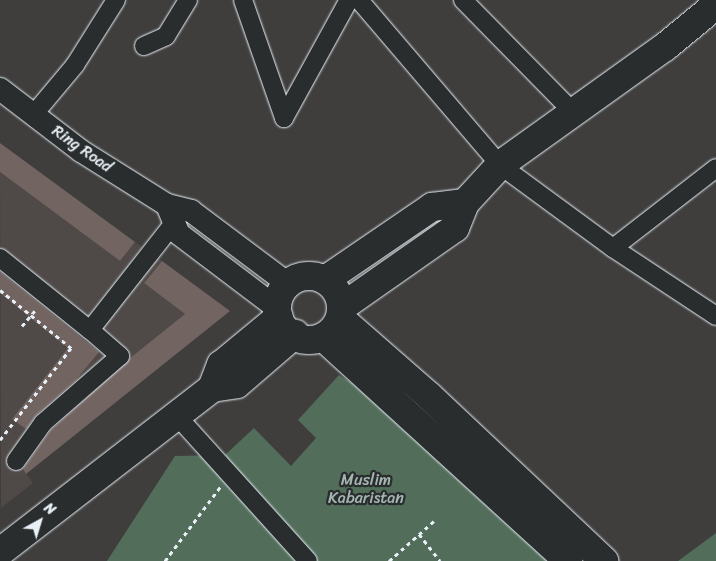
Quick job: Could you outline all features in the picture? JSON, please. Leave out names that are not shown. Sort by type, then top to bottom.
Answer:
[{"type":"main road","points":[[335,321],[337,292],[325,280],[303,276],[287,283],[280,293],[284,320],[303,338],[335,321],[455,228],[465,203],[500,165],[665,47],[716,5]]},
{"type":"main road","points":[[325,280],[432,207],[465,203]]},
{"type":"main road","points":[[5,552],[212,388],[221,365],[284,320]]},
{"type":"main road","points":[[335,321],[429,396],[583,557]]},
{"type":"street","points":[[34,114],[75,65],[116,0]]},
{"type":"street","points":[[144,46],[166,36],[188,0]]},
{"type":"street","points":[[243,0],[284,118],[349,0]]},
{"type":"street","points":[[359,0],[500,165],[613,248],[716,316]]},
{"type":"street","points":[[463,0],[573,112]]},
{"type":"street","name":"Ring Road","points":[[0,89],[81,151],[170,214],[179,234],[284,320]]},
{"type":"street","points":[[613,248],[713,174]]},
{"type":"street","name":"Ring Road","points":[[170,214],[191,212],[287,283]]},
{"type":"street","points":[[90,330],[170,214]]},
{"type":"street","points":[[0,258],[120,356],[43,423],[16,461]]},
{"type":"street","points":[[177,416],[308,561]]},
{"type":"path","points":[[0,290],[71,348],[0,440]]},
{"type":"path","points":[[22,326],[48,296]]},
{"type":"path","points":[[165,561],[230,476]]},
{"type":"path","points":[[389,561],[434,521]]},
{"type":"path","points":[[419,534],[440,561]]},
{"type":"shaded area","points":[[0,172],[120,261],[135,242],[162,261],[144,283],[185,314],[52,420],[19,464],[33,483],[1,508]]},
{"type":"green space","name":"Muslim Kabaristan","points":[[339,375],[373,396],[548,561],[107,561],[175,456],[225,455],[254,428],[291,466],[316,438],[298,420]]},
{"type":"green space","points":[[716,533],[716,561],[678,561]]},
{"type":"building","points":[[0,143],[135,242],[120,261],[0,172]]},
{"type":"building","points":[[162,261],[230,311],[26,474],[23,469],[51,430],[130,358],[185,314],[144,283]]},
{"type":"building","points":[[0,272],[99,352],[75,381],[36,415],[26,429],[12,419],[68,348],[0,293]]}]
